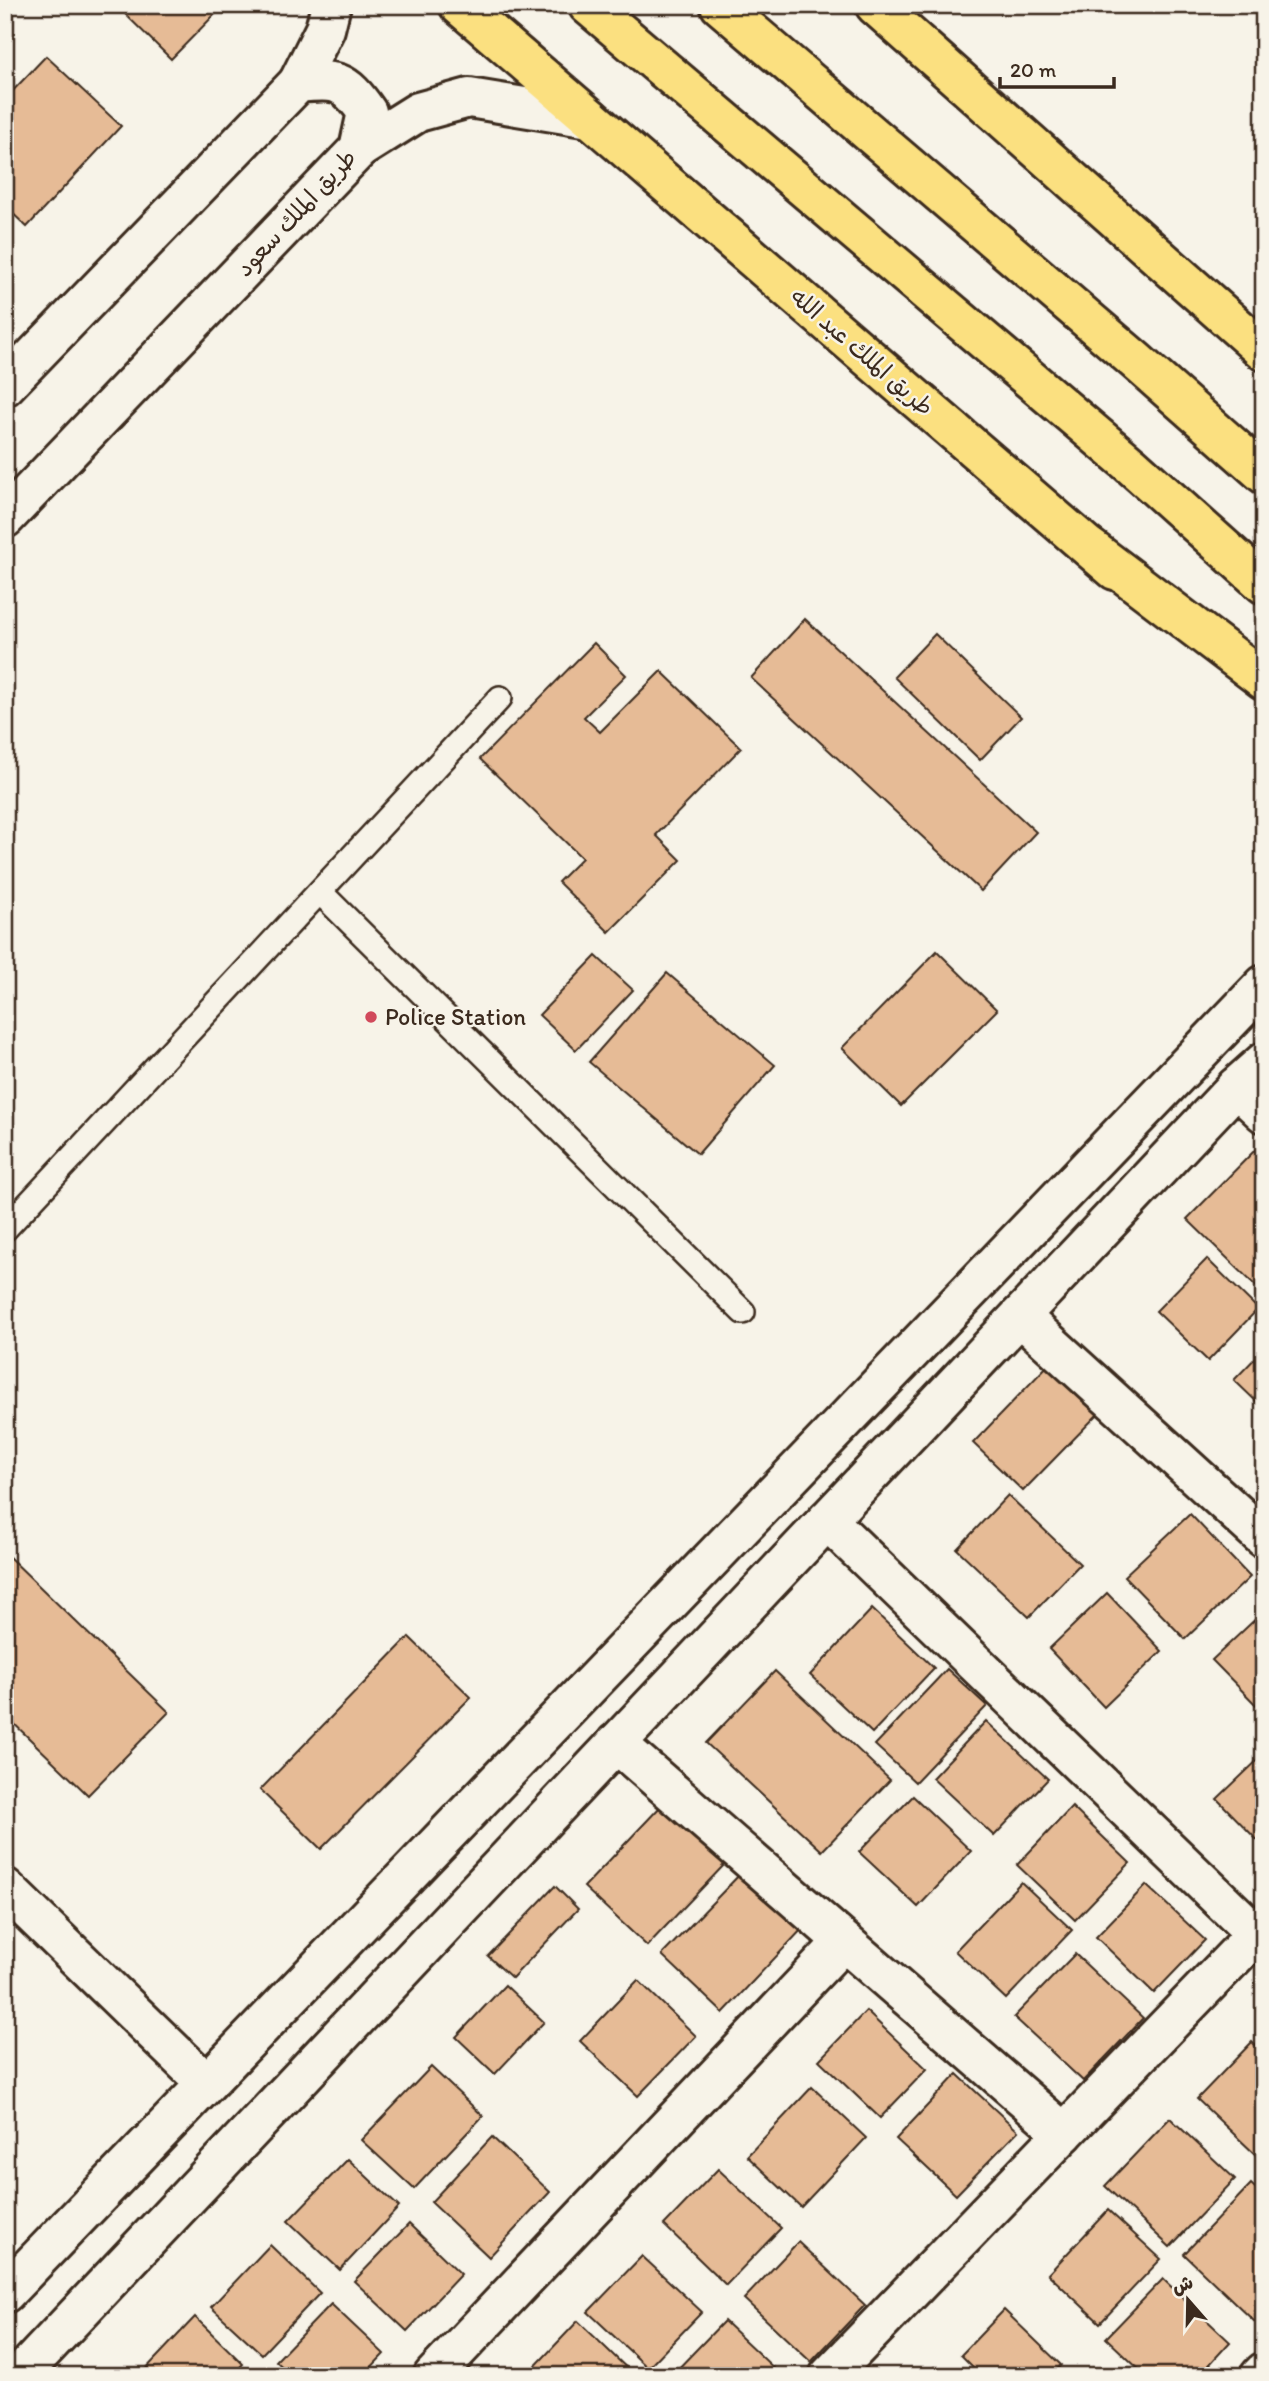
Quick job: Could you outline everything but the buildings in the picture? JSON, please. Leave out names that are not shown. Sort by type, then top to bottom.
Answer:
[{"type":"main road","name":"طريق الملك عبد الله","points":[[459,5],[1264,699]]},
{"type":"main road","points":[[588,5],[1130,464],[1264,584]]},
{"type":"main road","points":[[720,5],[1135,360],[1264,474]]},
{"type":"main road","points":[[875,5],[1264,351]]},
{"type":"main road","points":[[1090,548],[1264,680]]},
{"type":"street","points":[[5,386],[298,83],[325,29],[331,5]]},
{"type":"street","name":"طريق الملك سعود","points":[[5,518],[359,149],[367,112],[351,89],[332,79],[298,83]]},
{"type":"street","points":[[359,149],[418,111],[469,98],[590,118]]},
{"type":"street","points":[[5,2293],[1264,985]]},
{"type":"street","points":[[21,2375],[1250,1074],[1264,1113]]},
{"type":"street","points":[[1020,1316],[1264,1538]]},
{"type":"street","points":[[827,1520],[1260,1930],[829,2376]]},
{"type":"street","points":[[616,1743],[1064,2133]]},
{"type":"street","points":[[5,1888],[206,2083]]},
{"type":"street","points":[[433,2376],[843,1942]]},
{"type":"lane","points":[[5,1228],[500,698]]},
{"type":"lane","points":[[320,892],[743,1312]]},
{"type":"place","name":"Police Station","points":[[371,1017]]}]
